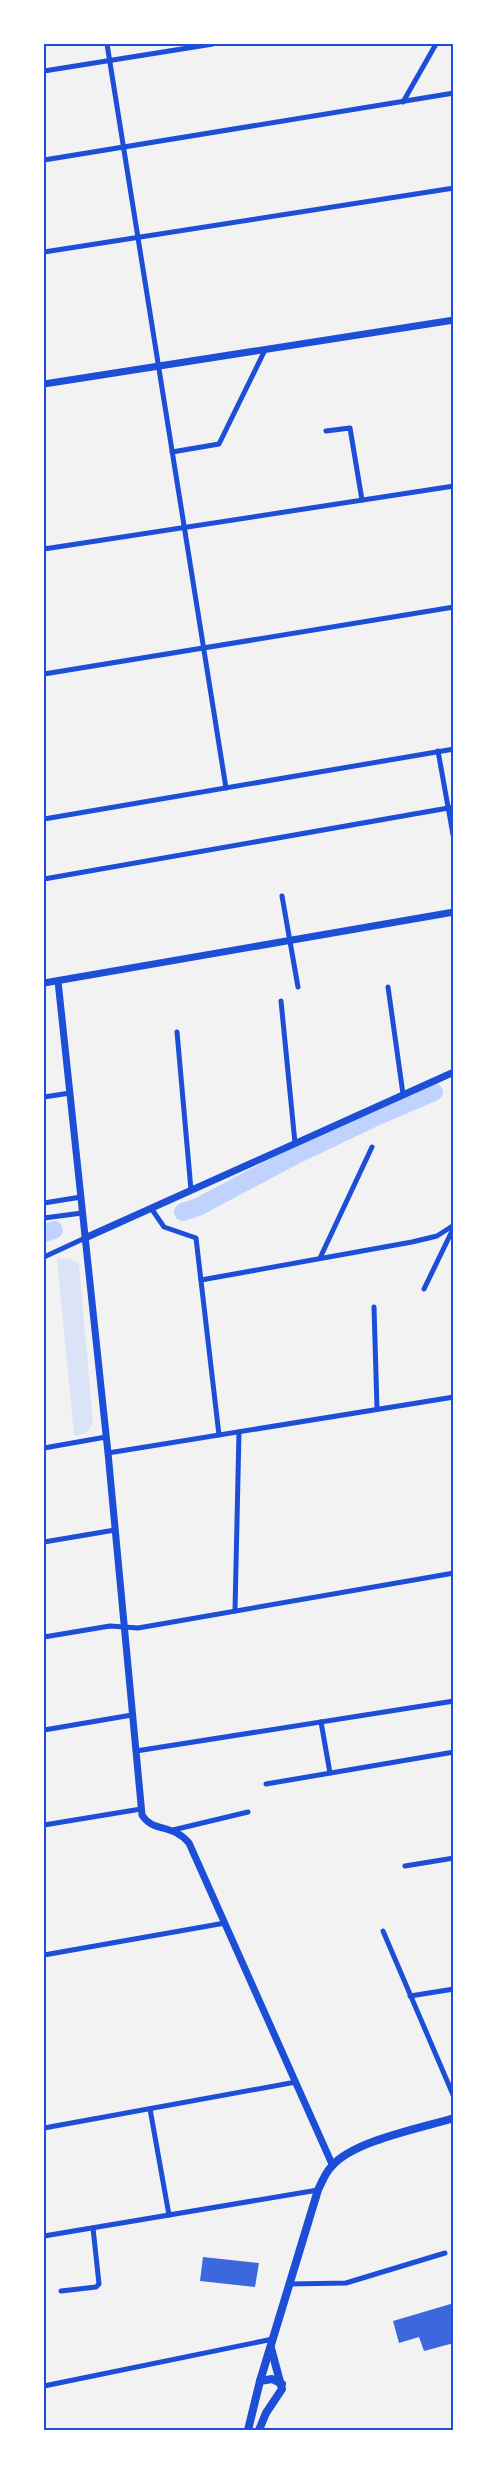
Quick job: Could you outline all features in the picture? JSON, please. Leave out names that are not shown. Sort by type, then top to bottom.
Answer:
[{"type":"main road","points":[[248,2430],[260,2381],[318,2190],[333,2164],[350,2151],[363,2146],[453,2118]]},
{"type":"main road","points":[[259,2430],[266,2413],[280,2395],[282,2384],[272,2343]]},
{"type":"main road","points":[[260,2381],[272,2379],[282,2384]]},
{"type":"street","points":[[107,44],[226,788]]},
{"type":"street","points":[[44,71],[213,44]]},
{"type":"street","points":[[403,102],[436,44]]},
{"type":"street","points":[[44,160],[453,93]]},
{"type":"street","points":[[44,252],[453,188]]},
{"type":"street","points":[[44,384],[453,320]]},
{"type":"street","points":[[172,452],[219,444],[265,350]]},
{"type":"street","points":[[326,431],[350,428],[362,500]]},
{"type":"street","points":[[44,549],[453,486]]},
{"type":"street","points":[[44,674],[453,607]]},
{"type":"street","points":[[44,819],[453,749]]},
{"type":"street","points":[[438,751],[451,808],[453,840]]},
{"type":"street","points":[[44,879],[451,808]]},
{"type":"street","points":[[282,896],[298,987]]},
{"type":"street","points":[[44,983],[453,912]]},
{"type":"street","points":[[58,981],[108,1453],[142,1815],[151,1825],[173,1830],[189,1842],[333,2164]]},
{"type":"street","points":[[388,987],[403,1094]]},
{"type":"street","points":[[281,1002],[295,1143]]},
{"type":"street","points":[[177,1032],[191,1190]]},
{"type":"street","points":[[44,1257],[453,1072]]},
{"type":"street","points":[[44,1097],[70,1093]]},
{"type":"street","points":[[320,1258],[372,1148]]},
{"type":"street","points":[[44,1203],[81,1197]]},
{"type":"street","points":[[151,1208],[164,1227],[196,1238],[219,1435]]},
{"type":"street","points":[[44,1218],[82,1213]]},
{"type":"street","points":[[201,1280],[425,1239],[437,1236],[453,1226]]},
{"type":"street","points":[[424,1289],[453,1226]]},
{"type":"street","points":[[374,1307],[377,1409]]},
{"type":"street","points":[[108,1453],[453,1397]]},
{"type":"street","points":[[236,1611],[239,1432]]},
{"type":"street","points":[[44,1448],[106,1437]]},
{"type":"street","points":[[44,1542],[115,1530]]},
{"type":"street","points":[[44,1637],[110,1626],[138,1628],[453,1573]]},
{"type":"street","points":[[136,1751],[453,1701]]},
{"type":"street","points":[[44,1730],[132,1715]]},
{"type":"street","points":[[321,1722],[330,1773]]},
{"type":"street","points":[[266,1784],[453,1752]]},
{"type":"street","points":[[44,1825],[141,1809]]},
{"type":"street","points":[[173,1830],[248,1812]]},
{"type":"street","points":[[405,1866],[453,1858]]},
{"type":"street","points":[[44,1955],[225,1923]]},
{"type":"street","points":[[383,1931],[453,2097]]},
{"type":"street","points":[[410,1996],[453,1989]]},
{"type":"street","points":[[44,2128],[296,2082]]},
{"type":"street","points":[[150,2109],[169,2215]]},
{"type":"street","points":[[44,2236],[318,2190]]},
{"type":"street","points":[[61,2291],[96,2287],[99,2284],[93,2228]]},
{"type":"street","points":[[290,2284],[345,2283],[445,2253]]},
{"type":"street","points":[[44,2386],[272,2343]]},
{"type":"shaded area","points":[[57,1258],[71,1259],[79,1264],[93,1422],[90,1428],[81,1435],[74,1435]]},
{"type":"building","points":[[203,2257],[259,2263],[255,2287],[200,2281]]},
{"type":"building","points":[[454,2303],[454,2343],[424,2351],[419,2337],[399,2343],[393,2321]]},
{"type":"waterway","points":[[183,1212],[198,1207],[292,1157],[434,1092]]},
{"type":"waterway","points":[[44,1233],[54,1230]]}]
